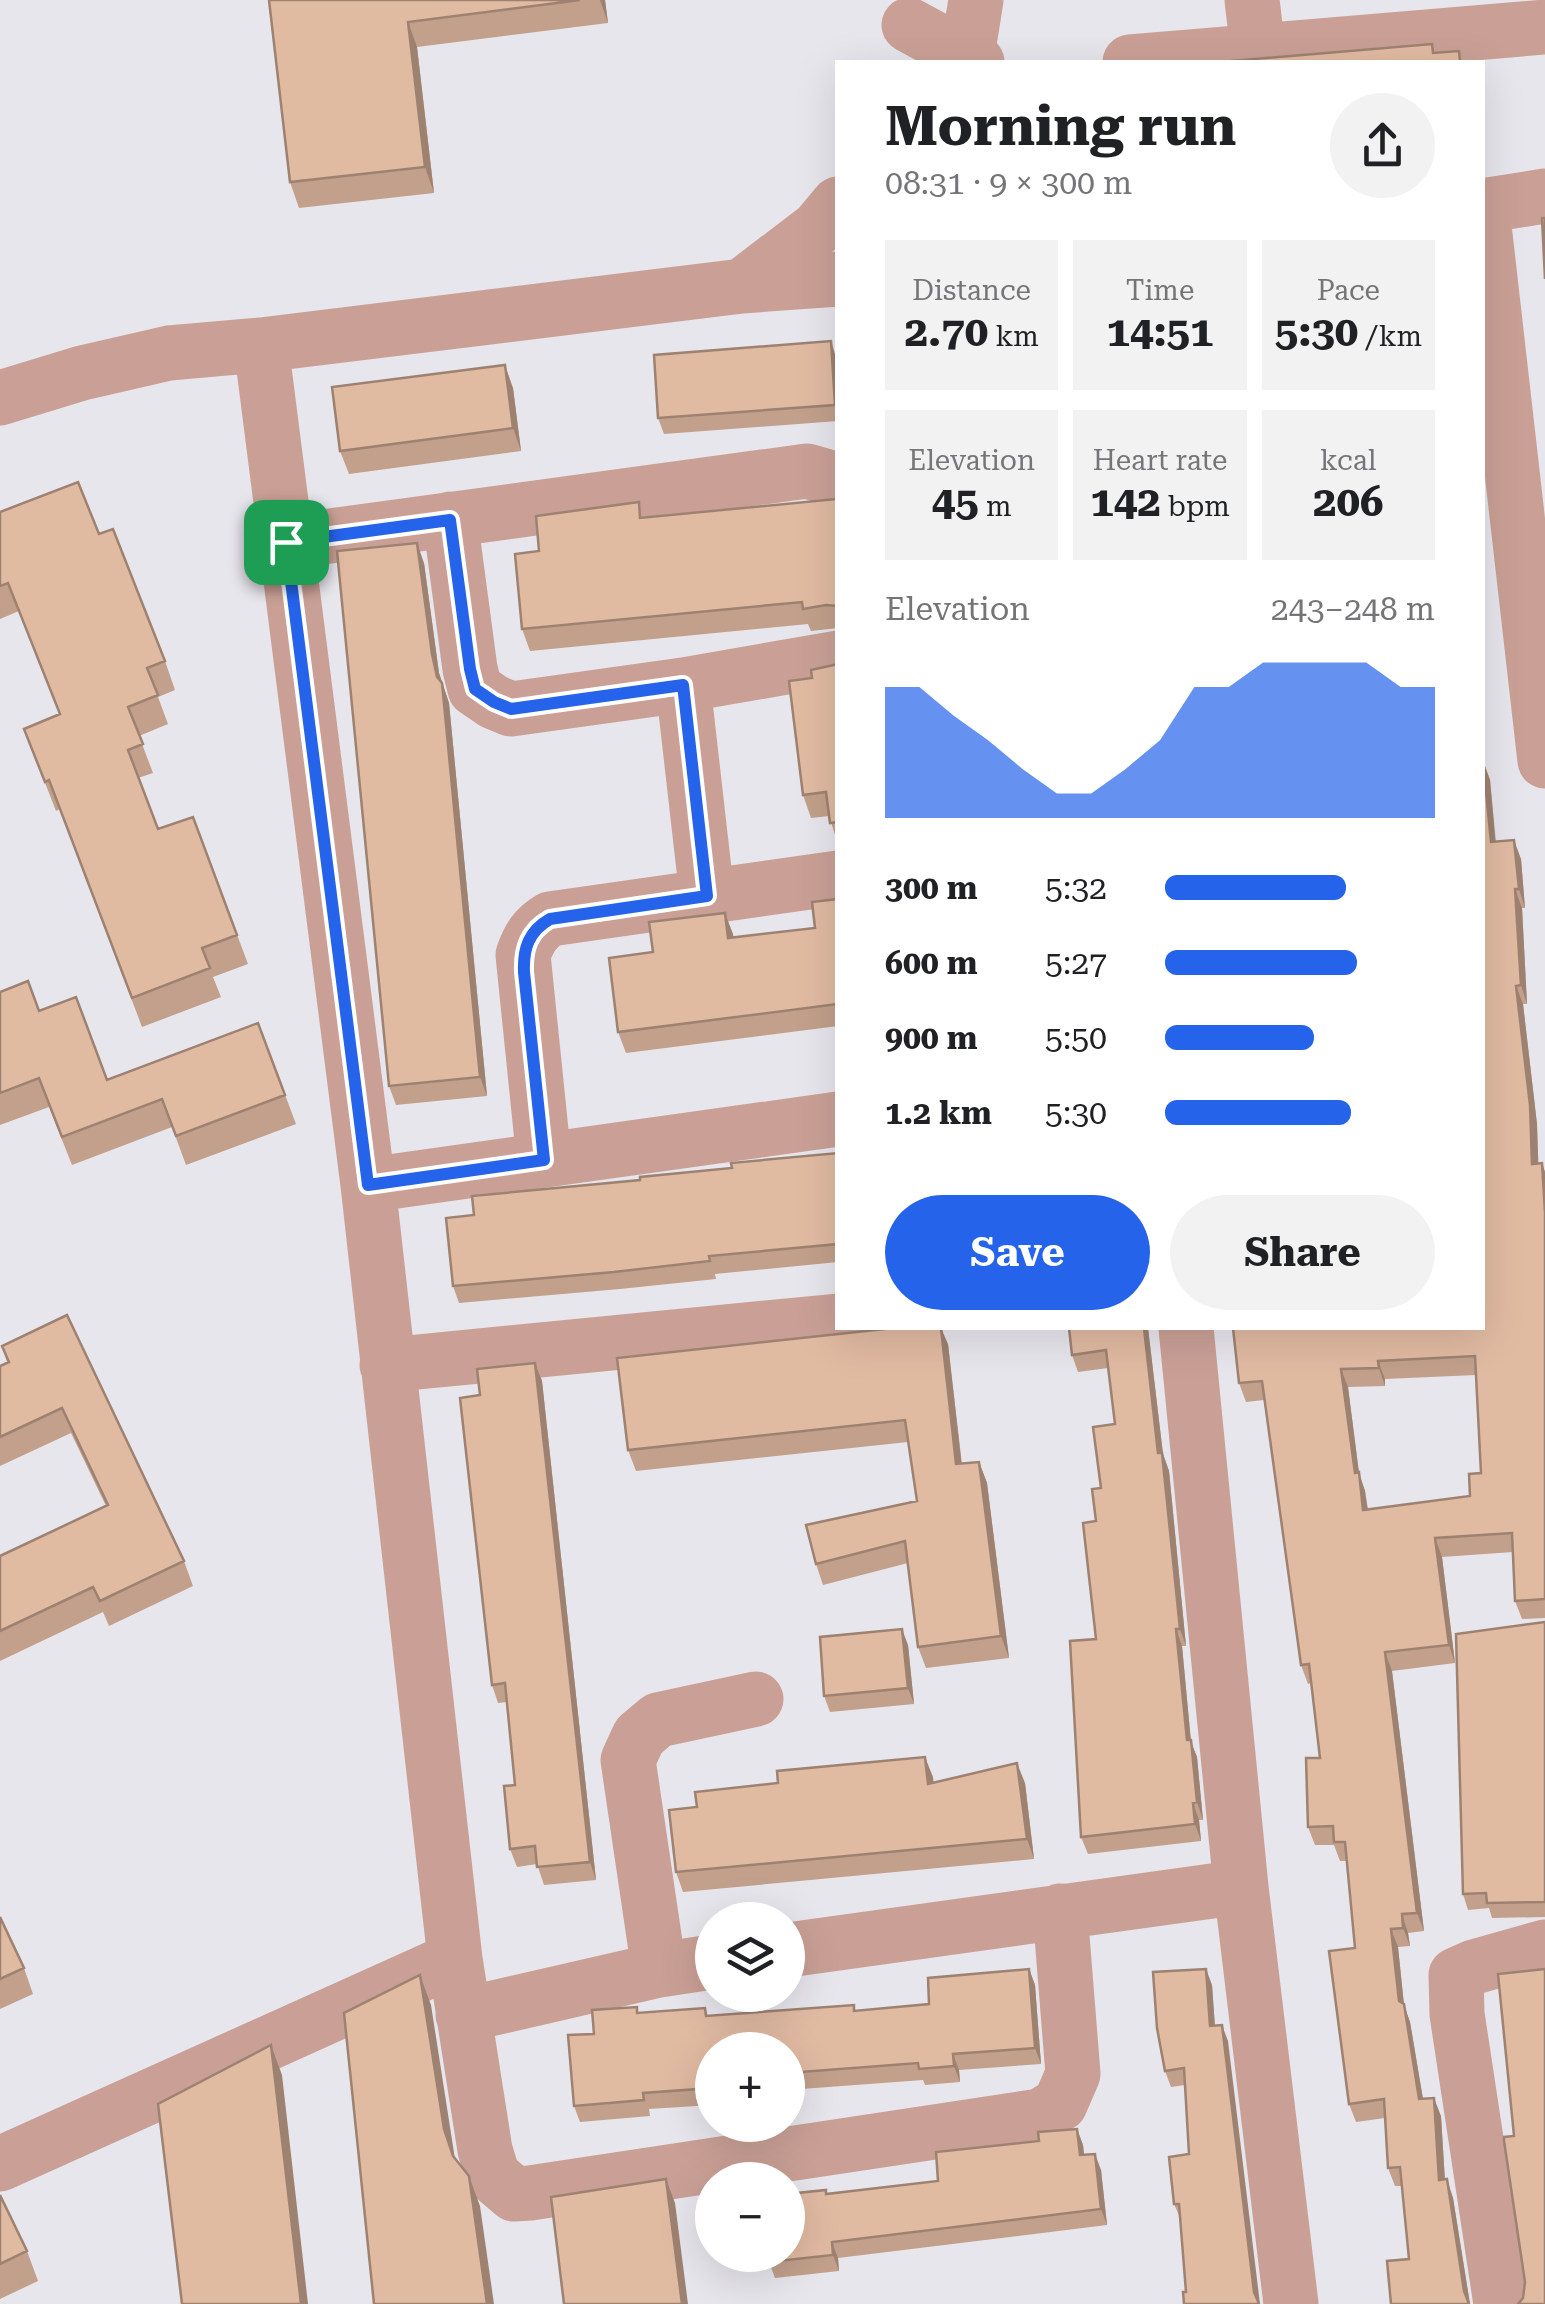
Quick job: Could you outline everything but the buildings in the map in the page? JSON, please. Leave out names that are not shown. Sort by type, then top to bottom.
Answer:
[{"type":"street","points":[[970,60],[976,0]]},
{"type":"street","points":[[1137,60],[1255,25],[1545,27]]},
{"type":"street","points":[[907,29],[968,60]]},
{"type":"street","points":[[1485,206],[1545,196]]},
{"type":"street","points":[[742,286],[818,228],[835,208]]},
{"type":"street","points":[[1485,233],[1544,744]]},
{"type":"street","points":[[0,398],[82,373],[170,353],[261,346],[742,286],[835,279]]},
{"type":"street","points":[[261,346],[368,1185],[454,1960],[484,2150],[493,2176],[514,2194],[1040,2116],[1060,2104],[1074,2074],[1060,1911]]},
{"type":"street","points":[[286,542],[807,470],[835,479]]},
{"type":"street","points":[[450,520],[475,689],[511,709],[835,659]]},
{"type":"street","points":[[683,685],[707,896]]},
{"type":"street","points":[[544,1160],[523,955],[537,927],[550,919],[835,878]]},
{"type":"street","points":[[368,1185],[835,1120]]},
{"type":"street","points":[[387,1365],[835,1321]]},
{"type":"street","points":[[1186,1330],[1241,1887],[1291,2304]]},
{"type":"street","points":[[659,1970],[628,1760],[639,1736],[658,1720],[756,1699]]},
{"type":"street","points":[[805,1948],[1241,1887]]},
{"type":"street","points":[[1501,2304],[1457,2014],[1456,1975],[1545,1947]]},
{"type":"street","points":[[0,2164],[454,1960]]},
{"type":"street","points":[[463,2015],[695,1965]]},
{"type":"route","points":[[450,520],[475,689],[511,709],[683,685],[707,896],[550,919],[537,927],[528,940],[523,955],[524,972],[544,1160],[368,1185],[286,542],[450,520]]}]
